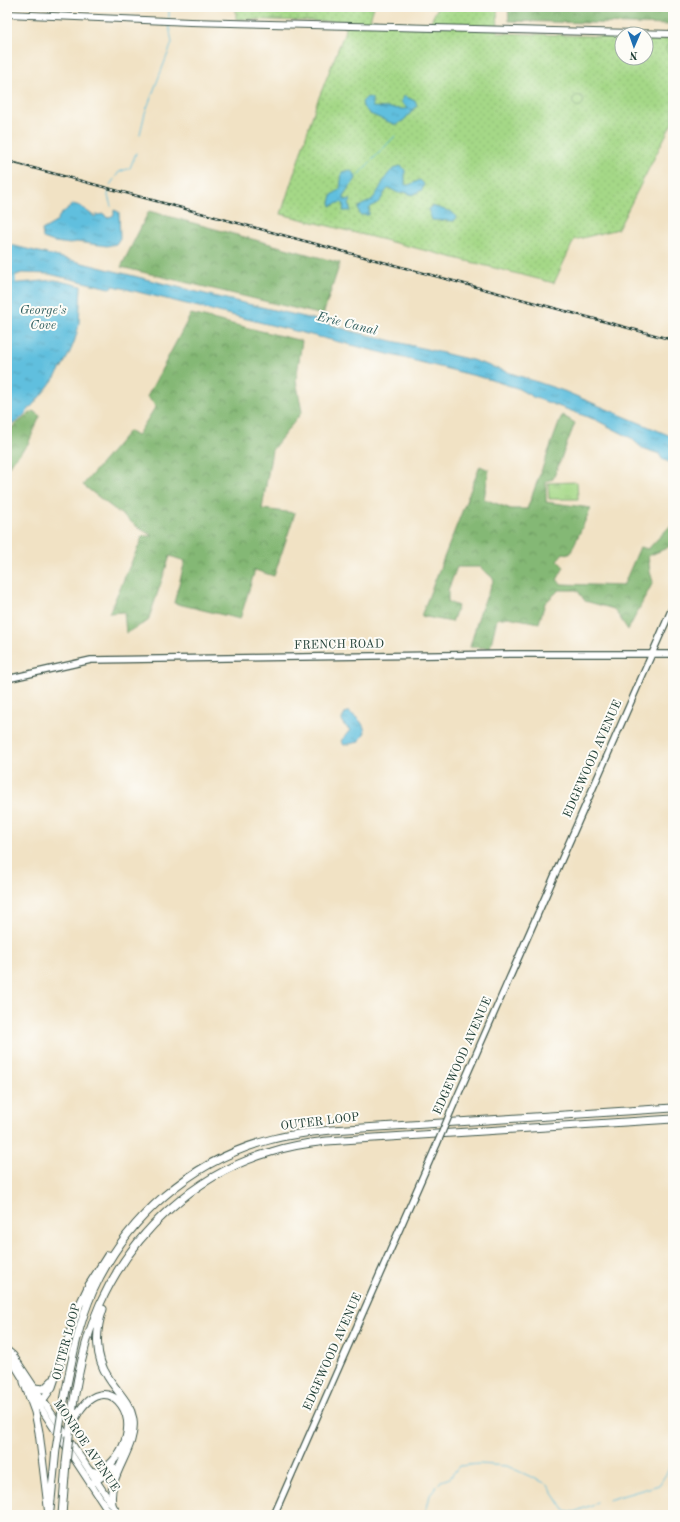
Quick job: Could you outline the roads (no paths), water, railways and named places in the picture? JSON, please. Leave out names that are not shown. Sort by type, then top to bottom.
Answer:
[{"type":"highway","name":"OUTER LOOP","points":[[49,1515],[56,1449],[62,1411],[80,1326],[93,1291],[122,1240],[151,1207],[195,1173],[239,1150],[269,1140],[298,1134],[332,1130],[673,1108]]},
{"type":"highway","name":"OUTER LOOP","points":[[71,1425],[89,1335],[100,1304],[113,1279],[148,1229],[169,1209],[205,1182],[242,1162],[270,1152],[327,1140],[673,1119]]},
{"type":"highway","points":[[41,1404],[52,1387],[79,1306],[89,1285],[106,1258],[122,1240]]},
{"type":"highway","points":[[112,1504],[111,1489],[132,1435],[132,1413],[127,1402],[106,1372],[98,1344],[99,1321],[113,1279]]},
{"type":"highway","points":[[34,1388],[44,1389],[50,1384],[57,1370]]},
{"type":"highway","points":[[24,1382],[35,1412],[39,1432],[49,1515]]},
{"type":"highway","points":[[62,1515],[71,1425],[81,1408],[95,1397],[106,1395],[120,1402],[125,1410],[127,1425],[122,1450],[111,1465],[99,1473],[90,1471]]},
{"type":"highway","points":[[94,1482],[106,1474],[125,1456]]},
{"type":"main road","points":[[7,14],[186,22],[673,34]]},
{"type":"main road","name":"MONROE AVENUE","points":[[7,1352],[24,1382],[90,1471],[111,1515]]},
{"type":"main road","name":"MONROE AVENUE","points":[[7,1352],[13,1355],[34,1388],[41,1404],[94,1482],[112,1504],[118,1515]]},
{"type":"street","name":"EDGEWOOD AVENUE","points":[[274,1515],[673,606]]},
{"type":"street","name":"FRENCH ROAD","points":[[7,678],[92,660],[511,654],[673,654]]},
{"type":"water","points":[[404,96],[415,101],[417,106],[404,120],[396,125],[370,114],[363,107],[362,102],[367,97],[372,98],[372,107],[404,109],[407,108],[401,102]]},
{"type":"water","points":[[401,166],[405,170],[405,185],[409,185],[420,180],[424,184],[422,190],[412,195],[404,192],[398,193],[389,188],[378,202],[369,208],[369,215],[360,215],[358,208],[372,199],[392,170]]},
{"type":"water","points":[[349,170],[354,173],[356,179],[344,194],[344,199],[351,200],[349,205],[351,211],[343,211],[344,204],[341,202],[331,206],[330,203],[332,195],[340,189],[342,172]]},
{"type":"water","points":[[73,204],[80,206],[95,217],[96,215],[104,214],[107,218],[114,215],[114,210],[119,212],[120,238],[116,244],[107,246],[76,242],[70,244],[54,242],[43,238],[42,230],[56,222],[60,215]]},
{"type":"water","points":[[432,206],[452,212],[456,217],[454,221],[432,220],[428,209]]},
{"type":"water","points":[[7,244],[213,296],[309,318],[351,331],[472,360],[564,391],[673,437],[673,464],[662,459],[659,454],[642,448],[631,438],[596,420],[533,397],[517,388],[488,379],[114,286],[109,288],[49,274],[22,273],[11,277],[7,276]]},
{"type":"water","name":"George's Cove","points":[[55,280],[81,286],[79,323],[76,335],[67,358],[54,379],[20,419],[11,425],[7,425],[7,284]]},
{"type":"water","points":[[346,712],[349,712],[359,720],[363,725],[365,732],[359,742],[344,745],[341,741],[350,730],[343,724],[342,719]]},
{"type":"waterway","points":[[169,7],[169,18]]},
{"type":"waterway","points":[[140,134],[145,113],[172,43],[169,25]]},
{"type":"waterway","points":[[356,177],[396,135]]},
{"type":"waterway","points":[[110,185],[119,172],[130,168],[136,153]]},
{"type":"waterway","points":[[109,190],[108,196],[111,206]]},
{"type":"waterway","points":[[14,277],[14,284]]},
{"type":"waterway","points":[[608,1500],[659,1485],[668,1471],[673,1453]]},
{"type":"waterway","points":[[422,1515],[427,1508],[430,1495],[441,1481],[450,1478],[459,1466],[479,1464],[507,1466],[547,1484],[564,1510],[574,1512],[597,1503]]},
{"type":"railway","points":[[7,161],[673,340]]},
{"type":"water label","name":"Erie Canal","points":[[347,324]]}]
